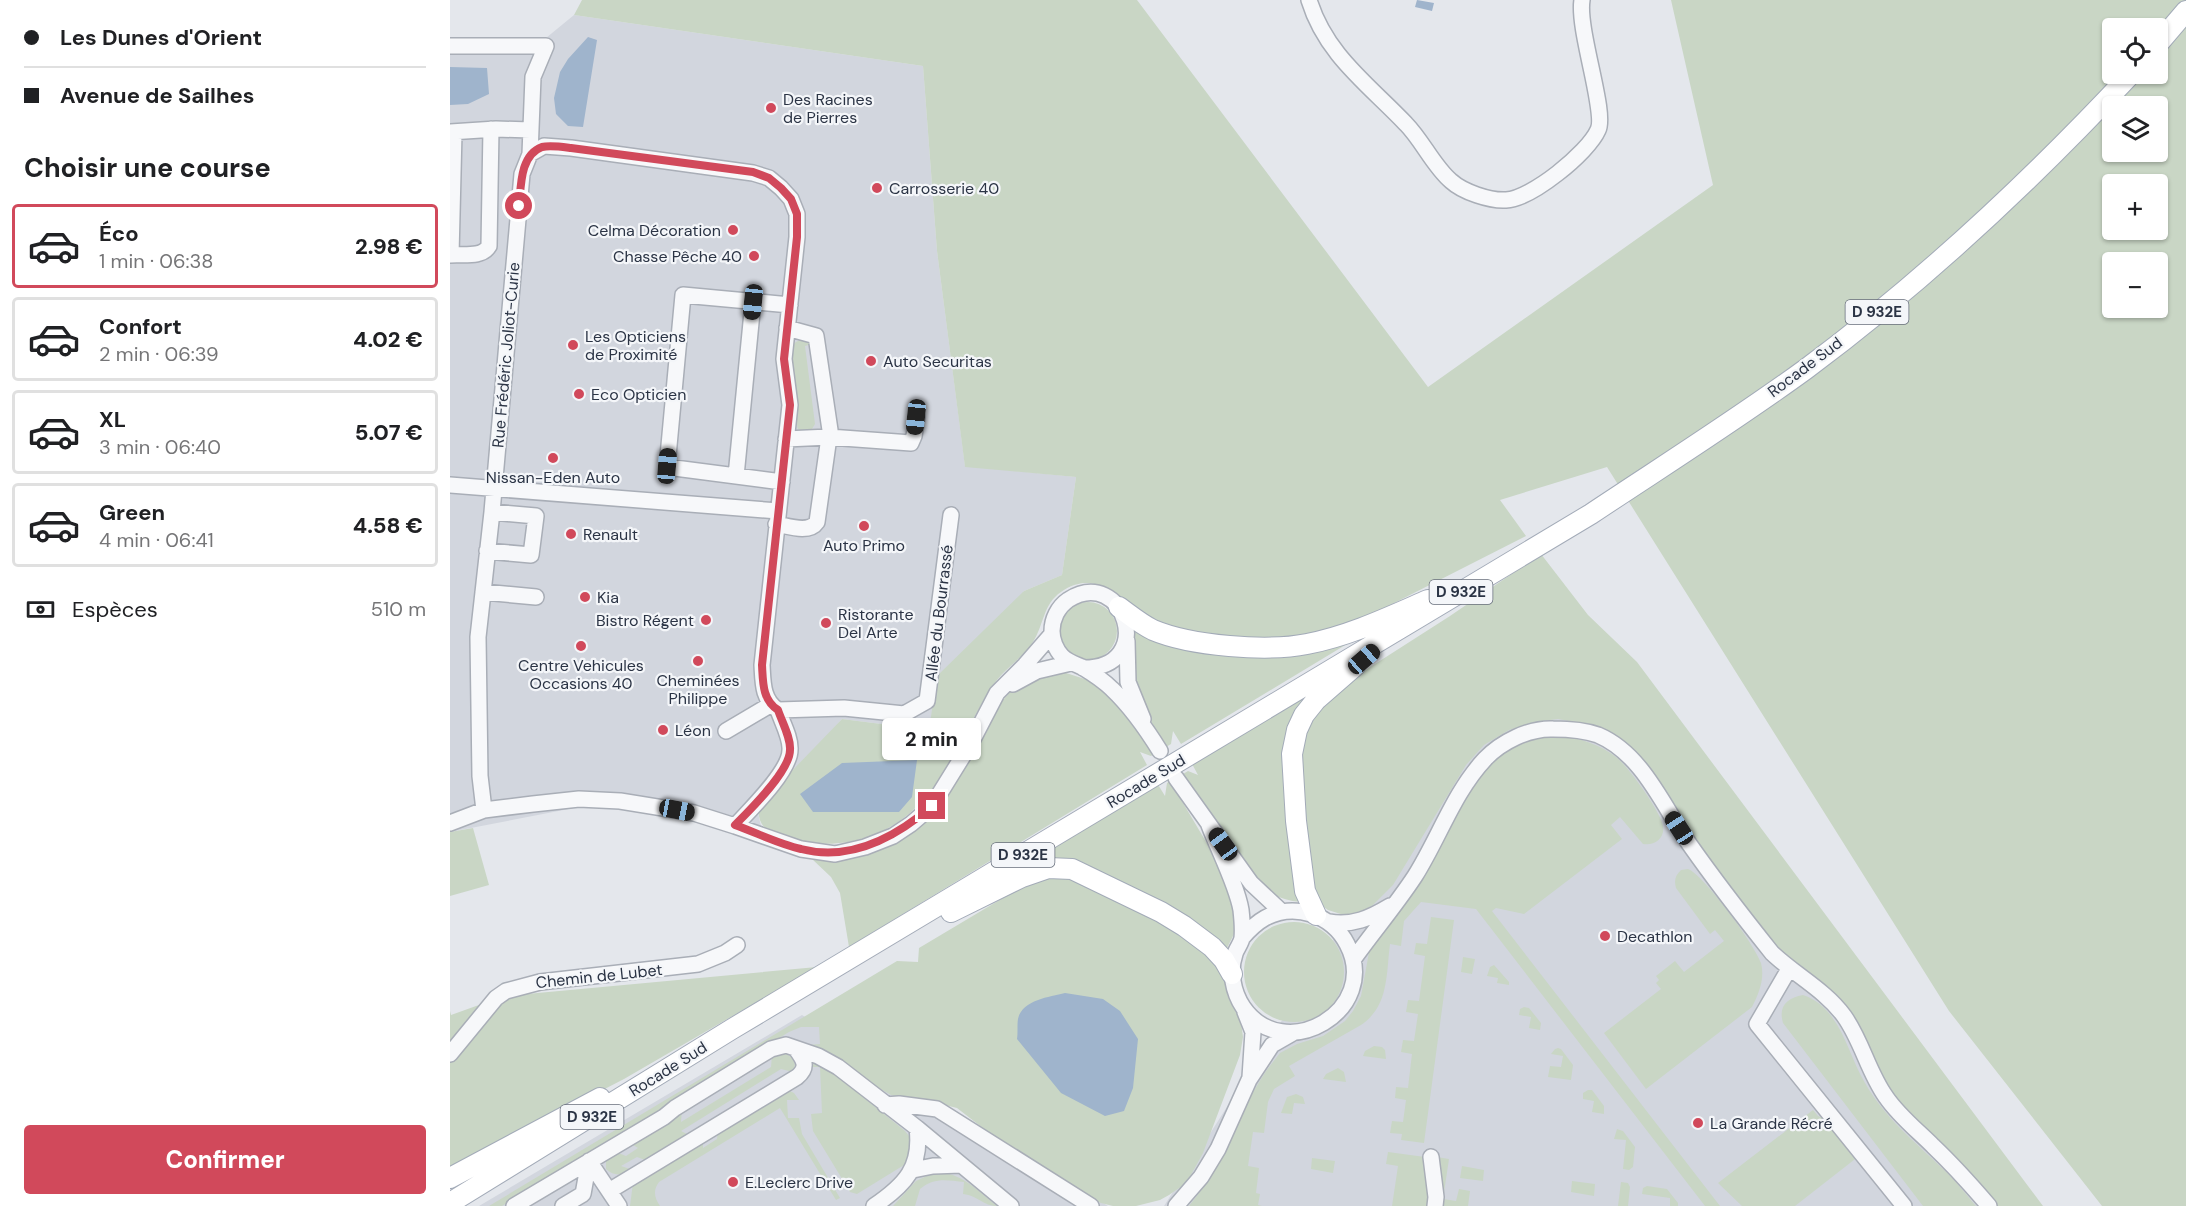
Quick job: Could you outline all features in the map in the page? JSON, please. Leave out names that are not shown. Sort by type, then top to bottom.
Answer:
[{"type":"main road","points":[[2168,32],[2186,11]]},
{"type":"main road","name":"Rocade Sud","points":[[450,1203],[732,1029],[1591,514],[1806,368],[1885,306],[1974,230],[2049,159],[2121,84]]},
{"type":"main road","points":[[1119,607],[1154,630],[1200,642],[1268,648],[1307,645],[1369,626],[1527,552]]},
{"type":"main road","points":[[1323,919],[1305,891],[1296,821],[1292,754],[1297,730],[1304,715],[1316,700],[1395,631]]},
{"type":"main road","points":[[890,936],[919,929],[1022,877],[1048,868],[1072,869],[1161,912],[1184,926],[1212,947],[1224,960],[1232,974]]},
{"type":"main road","name":"Rocade Sud","points":[[450,1178],[732,1029]]},
{"type":"street","points":[[1309,0],[1313,15],[1335,53],[1367,88],[1407,125],[1451,182],[1484,198],[1508,200],[1538,187],[1563,170],[1589,144],[1600,128],[1586,45],[1582,0]]},
{"type":"street","name":"Rue Frédéric Joliot-Curie","points":[[450,46],[546,46],[533,77],[530,154],[521,182],[492,512],[478,637],[480,776],[484,810]]},
{"type":"street","points":[[491,129],[489,246],[486,252],[479,254],[451,255],[452,132],[491,129],[530,130]]},
{"type":"street","points":[[530,154],[544,146],[571,148],[753,172],[769,178],[791,199],[797,214],[797,237],[784,359],[790,405],[762,665],[763,686],[791,749],[788,762],[763,796],[735,825]]},
{"type":"street","points":[[782,482],[667,466],[683,295],[790,305]]},
{"type":"street","points":[[736,476],[753,302]]},
{"type":"street","points":[[450,485],[777,518],[809,529],[817,522],[830,430],[816,336],[787,327]]},
{"type":"street","points":[[786,439],[829,437],[907,444],[913,441],[916,417]]},
{"type":"street","points":[[487,551],[531,555],[536,516],[492,512]]},
{"type":"street","name":"Allée du Bourrassé","points":[[774,708],[844,708],[903,714],[927,701],[951,515]]},
{"type":"street","points":[[483,592],[536,597]]},
{"type":"street","points":[[1150,735],[1128,682],[1127,636],[1124,616],[1119,607],[1110,599],[1099,594],[1087,593],[1065,602],[1057,611],[1053,622],[1052,634],[1055,646],[1062,656],[1112,689],[1150,735],[1160,751]]},
{"type":"street","points":[[450,823],[484,810],[579,800],[620,801],[694,813],[801,849],[835,854],[865,847],[893,836],[932,806],[970,744],[997,693],[1052,634]]},
{"type":"street","points":[[997,693],[1037,671],[1077,665],[1094,668],[1106,664],[1116,658],[1127,636]]},
{"type":"street","points":[[726,731],[774,708]]},
{"type":"street","points":[[1353,960],[1415,876],[1469,780],[1484,760],[1498,747],[1523,735],[1545,729],[1572,729],[1598,735],[1623,751],[1641,770],[1689,844],[1772,953],[1789,969],[1830,999],[1845,1017],[1885,1097],[1908,1125],[1931,1144],[1989,1206]]},
{"type":"street","points":[[1176,778],[1251,883],[1282,912]]},
{"type":"street","points":[[1209,825],[1239,903],[1242,938]]},
{"type":"street","points":[[1249,1080],[1253,1032],[1235,992],[1232,974],[1234,956],[1242,938],[1260,921],[1282,912],[1300,911],[1323,919],[1351,923],[1361,921],[1395,903]]},
{"type":"street","points":[[1244,1008],[1257,1021],[1274,1030],[1293,1033],[1308,1031],[1335,1016],[1345,1004],[1351,990],[1354,975],[1353,960],[1344,939],[1323,919]]},
{"type":"street","name":"Chemin de Lubet","points":[[450,1054],[496,998],[506,991],[540,982],[698,964],[725,953],[737,945]]},
{"type":"street","points":[[1789,969],[1757,1024],[1904,1206]]},
{"type":"street","points":[[1176,1206],[1201,1177],[1218,1149],[1249,1080],[1272,1045],[1293,1033]]},
{"type":"street","points":[[514,1206],[664,1117],[771,1049],[786,1045],[818,1056],[838,1067],[917,1128],[1011,1206]]},
{"type":"street","points":[[608,1198],[797,1077],[803,1071],[805,1061],[796,1049]]},
{"type":"street","points":[[885,1105],[899,1104],[937,1109],[1091,1206]]},
{"type":"street","points":[[874,1206],[894,1192],[913,1170],[918,1155],[917,1128]]},
{"type":"street","points":[[1431,1157],[1435,1206]]},
{"type":"street","points":[[590,1161],[608,1198],[620,1206]]},
{"type":"street","points":[[563,1206],[583,1194],[590,1161]]},
{"type":"street","points":[[913,1170],[933,1166],[961,1165]]},
{"type":"shaded area","points":[[574,15],[923,66],[937,251],[965,466],[1076,477],[1062,575],[1024,591],[929,730],[842,719],[758,813],[761,826],[636,796],[450,832],[450,37],[546,38]]},
{"type":"shaded area","points":[[1613,696],[2006,1206],[1164,1206],[1464,734]]},
{"type":"shaded area","points":[[802,1015],[1108,1206],[479,1206]]},
{"type":"green space","points":[[582,0],[1137,0],[1428,387],[1713,185],[1671,0],[2186,0],[2186,1206],[2102,1206],[1949,1011],[1607,467],[1500,500],[1526,536],[1365,618],[1334,631],[1293,637],[1248,638],[1176,630],[1149,622],[1102,586],[1082,583],[1072,586],[1061,592],[1051,602],[1033,642],[994,684],[948,766],[921,802],[904,818],[883,831],[863,839],[842,843],[799,842],[769,832],[760,821],[759,805],[842,719],[929,730],[937,676],[1024,591],[1062,575],[1076,477],[965,467],[937,251],[923,66],[574,15]]},
{"type":"green space","points":[[800,340],[812,344],[805,346],[815,424],[812,429],[803,431],[798,429],[797,424],[793,361],[793,346]]},
{"type":"green space","points":[[1541,554],[1588,615],[1637,662],[2043,1206],[1997,1206],[1974,1177],[1922,1128],[1889,1092],[1865,1045],[1766,936],[1617,738],[1592,725],[1558,719],[1534,722],[1509,730],[1484,745],[1466,765],[1393,885],[1373,905],[1357,914],[1347,916],[1328,910],[1318,903],[1307,878],[1296,767],[1309,715],[1361,673]]},
{"type":"green space","points":[[1088,602],[1104,607],[1112,615],[1117,631],[1112,647],[1104,655],[1088,660],[1072,655],[1064,647],[1059,631],[1064,615],[1072,607]]},
{"type":"green space","points":[[1135,629],[1153,635],[1347,644],[1181,744],[1173,731],[1171,744],[1166,747],[1137,690],[1131,652]]},
{"type":"green space","points":[[1063,672],[1094,682],[1106,690],[1154,754],[1151,756],[1140,752],[1147,765],[849,947],[840,893],[831,877],[812,859],[840,859],[874,852],[895,842],[951,790],[1000,703],[1013,689],[1026,680]]},
{"type":"green space","points":[[1306,695],[1297,711],[1301,902],[1282,898],[1265,890],[1209,817],[1183,774],[1188,771],[1198,775],[1191,762]]},
{"type":"green space","points":[[1559,736],[1596,745],[1616,757],[1643,790],[1661,819],[1662,835],[1655,843],[1643,844],[1620,817],[1611,825],[1622,839],[1524,914],[1496,908],[1492,911],[1720,1206],[1705,1206],[1476,909],[1421,902],[1404,921],[1401,946],[1390,944],[1384,989],[1377,1009],[1361,1025],[1289,1066],[1295,1076],[1274,1089],[1268,1102],[1264,1133],[1253,1132],[1248,1166],[1259,1168],[1256,1193],[1260,1194],[1258,1205],[1262,1206],[1189,1206],[1209,1180],[1242,1110],[1280,1053],[1297,1044],[1323,1036],[1345,1021],[1353,1011],[1361,996],[1370,947],[1473,784],[1492,763],[1510,749],[1532,740]]},
{"type":"green space","points":[[1170,781],[1215,857],[1235,912],[1236,930],[1226,950],[1098,873],[1020,870],[1019,865],[1157,783],[1165,796],[1167,783]]},
{"type":"green space","points":[[473,828],[489,885],[450,896],[450,832]]},
{"type":"green space","points":[[1688,869],[1717,897],[1757,954],[1761,963],[1762,980],[1752,1007],[1646,1089],[1604,1033],[1661,989],[1656,983],[1659,980],[1656,976],[1675,961],[1684,972],[1724,941],[1715,930],[1710,934],[1676,888],[1677,874],[1681,870]]},
{"type":"green space","points":[[1045,876],[1087,880],[1201,944],[1223,972],[1228,997],[1241,1022],[1243,1037],[1240,1055],[1203,1153],[1191,1175],[1182,1186],[1169,1195],[1160,1200],[1136,1206],[1113,1206],[1084,1196],[997,1139],[957,1108],[920,1103],[891,1095],[863,1079],[833,1054],[809,1046],[820,1044],[819,1027],[801,1027],[789,1032],[502,1206],[489,1206],[897,961],[918,962],[919,948],[1033,880]]},
{"type":"green space","points":[[1431,917],[1454,920],[1424,1143],[1401,1140],[1402,1134],[1390,1133],[1392,1121],[1403,1122],[1406,1100],[1395,1098],[1396,1087],[1408,1088],[1412,1054],[1401,1052],[1403,1040],[1414,1041],[1418,1014],[1406,1012],[1408,1000],[1419,1001],[1425,956],[1414,954],[1416,943],[1427,944]]},
{"type":"green space","points":[[1294,922],[1313,926],[1329,937],[1340,953],[1344,972],[1340,991],[1329,1007],[1313,1018],[1294,1022],[1275,1018],[1259,1007],[1248,991],[1244,972],[1248,953],[1259,937],[1275,926]]},
{"type":"green space","points":[[1463,957],[1475,959],[1472,974],[1461,972]]},
{"type":"green space","points":[[1494,965],[1509,985],[1497,983],[1498,978],[1487,976],[1490,967]]},
{"type":"green space","points":[[817,967],[624,1079],[450,1169],[450,1011],[451,1015],[504,996]]},
{"type":"green space","points":[[1803,995],[1816,1001],[1835,1021],[1865,1083],[1882,1107],[1951,1177],[1976,1206],[1923,1206],[1783,1023],[1782,1012],[1785,1004],[1792,998]]},
{"type":"green space","points":[[1529,1008],[1541,1023],[1540,1030],[1529,1028],[1531,1017],[1519,1015],[1520,1009]]},
{"type":"green space","points":[[1374,1046],[1385,1050],[1386,1059],[1363,1056],[1365,1051]]},
{"type":"green space","points":[[1558,1048],[1573,1065],[1571,1080],[1548,1077],[1550,1066],[1561,1067],[1563,1056],[1551,1054]]},
{"type":"green space","points":[[781,1051],[793,1058],[795,1065],[793,1072],[781,1069],[681,1131],[691,1136],[648,1161],[637,1157],[621,1166],[633,1170],[619,1174],[606,1169],[606,1160],[613,1151],[626,1156],[638,1148],[628,1142],[682,1109],[681,1122],[771,1067],[772,1055]]},
{"type":"green space","points":[[815,1063],[826,1067],[905,1131],[913,1141],[909,1162],[857,1194],[850,1192],[813,1131],[811,1114],[822,1113],[820,1067],[810,1067]]},
{"type":"green space","points":[[1338,1068],[1344,1072],[1346,1082],[1323,1079],[1326,1074]]},
{"type":"green space","points":[[788,1090],[794,1093],[799,1100],[787,1100],[788,1118],[799,1118],[802,1134],[840,1198],[836,1200],[780,1108],[659,1182],[655,1194],[660,1206],[630,1206],[633,1183],[703,1141],[703,1148],[717,1139],[718,1131]]},
{"type":"green space","points":[[1592,1090],[1604,1106],[1604,1114],[1592,1112],[1594,1101],[1583,1099],[1583,1093]]},
{"type":"green space","points":[[1296,1094],[1303,1097],[1305,1104],[1294,1103],[1292,1114],[1281,1113],[1287,1097]]},
{"type":"green space","points":[[1813,1110],[1818,1116],[1832,1122],[1859,1156],[1795,1206],[1742,1206],[1718,1183]]},
{"type":"green space","points":[[1617,1129],[1623,1131],[1635,1147],[1633,1167],[1629,1170],[1623,1169],[1626,1140],[1614,1139]]},
{"type":"green space","points":[[1388,1152],[1425,1157],[1431,1206],[1392,1206],[1398,1166],[1386,1164]]},
{"type":"green space","points":[[1437,1157],[1449,1159],[1443,1199],[1456,1201],[1459,1189],[1470,1191],[1468,1206],[1439,1206]]},
{"type":"green space","points":[[1312,1158],[1335,1161],[1333,1173],[1311,1169]]},
{"type":"green space","points":[[1462,1166],[1484,1170],[1483,1181],[1460,1178]]},
{"type":"green space","points":[[935,1172],[961,1179],[997,1206],[963,1194],[964,1182],[946,1180],[930,1183],[920,1189],[915,1206],[893,1206],[916,1181]]},
{"type":"green space","points":[[1572,1181],[1595,1184],[1594,1196],[1571,1192]]},
{"type":"green space","points":[[1621,1182],[1628,1183],[1630,1187],[1628,1206],[1618,1206]]},
{"type":"green space","points":[[1647,1186],[1667,1189],[1678,1206],[1670,1206],[1670,1198],[1642,1194],[1643,1188]]},
{"type":"water","points":[[1417,0],[1434,3],[1432,11],[1415,7]]},
{"type":"water","points":[[588,37],[597,40],[583,127],[568,126],[556,114],[554,98],[560,72],[568,59]]},
{"type":"water","points":[[450,67],[487,68],[489,94],[468,104],[450,105]]},
{"type":"water","points":[[917,760],[912,797],[899,812],[813,812],[800,794],[842,763]]},
{"type":"water","points":[[1065,993],[1103,999],[1120,1011],[1138,1039],[1133,1088],[1124,1111],[1105,1116],[1061,1093],[1017,1039],[1018,1019],[1025,1007],[1037,1000]]},
{"type":"place","name":"Des Racines de Pierres","points":[[771,108]]},
{"type":"place","name":"Carrosserie 40","points":[[877,188]]},
{"type":"place","name":"Celma Décoration","points":[[733,230]]},
{"type":"place","name":"Chasse Pêche 40","points":[[754,256]]},
{"type":"place","name":"Les Opticiens de Proximité","points":[[573,345]]},
{"type":"place","name":"Auto Securitas","points":[[871,361]]},
{"type":"place","name":"Eco Opticien","points":[[579,394]]},
{"type":"place","name":"Nissan-Eden Auto","points":[[553,458]]},
{"type":"place","name":"Auto Primo","points":[[864,526]]},
{"type":"place","name":"Renault","points":[[571,534]]},
{"type":"place","name":"Kia","points":[[585,597]]},
{"type":"place","name":"Bistro Régent","points":[[706,620]]},
{"type":"place","name":"Ristorante Del Arte","points":[[826,623]]},
{"type":"place","name":"Centre Vehicules Occasions 40","points":[[581,646]]},
{"type":"place","name":"Cheminées Philippe","points":[[698,661]]},
{"type":"place","name":"Léon","points":[[663,730]]},
{"type":"place","name":"Decathlon","points":[[1605,936]]},
{"type":"place","name":"La Grande Récré","points":[[1698,1123]]},
{"type":"place","name":"E.Leclerc Drive","points":[[733,1182]]},
{"type":"route","points":[[519,206],[522,174],[530,154],[544,146],[753,172],[769,178],[791,199],[797,214],[797,237],[784,359],[790,405],[762,665],[765,693],[770,705],[778,710],[791,749],[788,762],[783,769],[763,796],[735,825],[801,849],[835,854],[865,847],[893,836],[932,806]]}]
